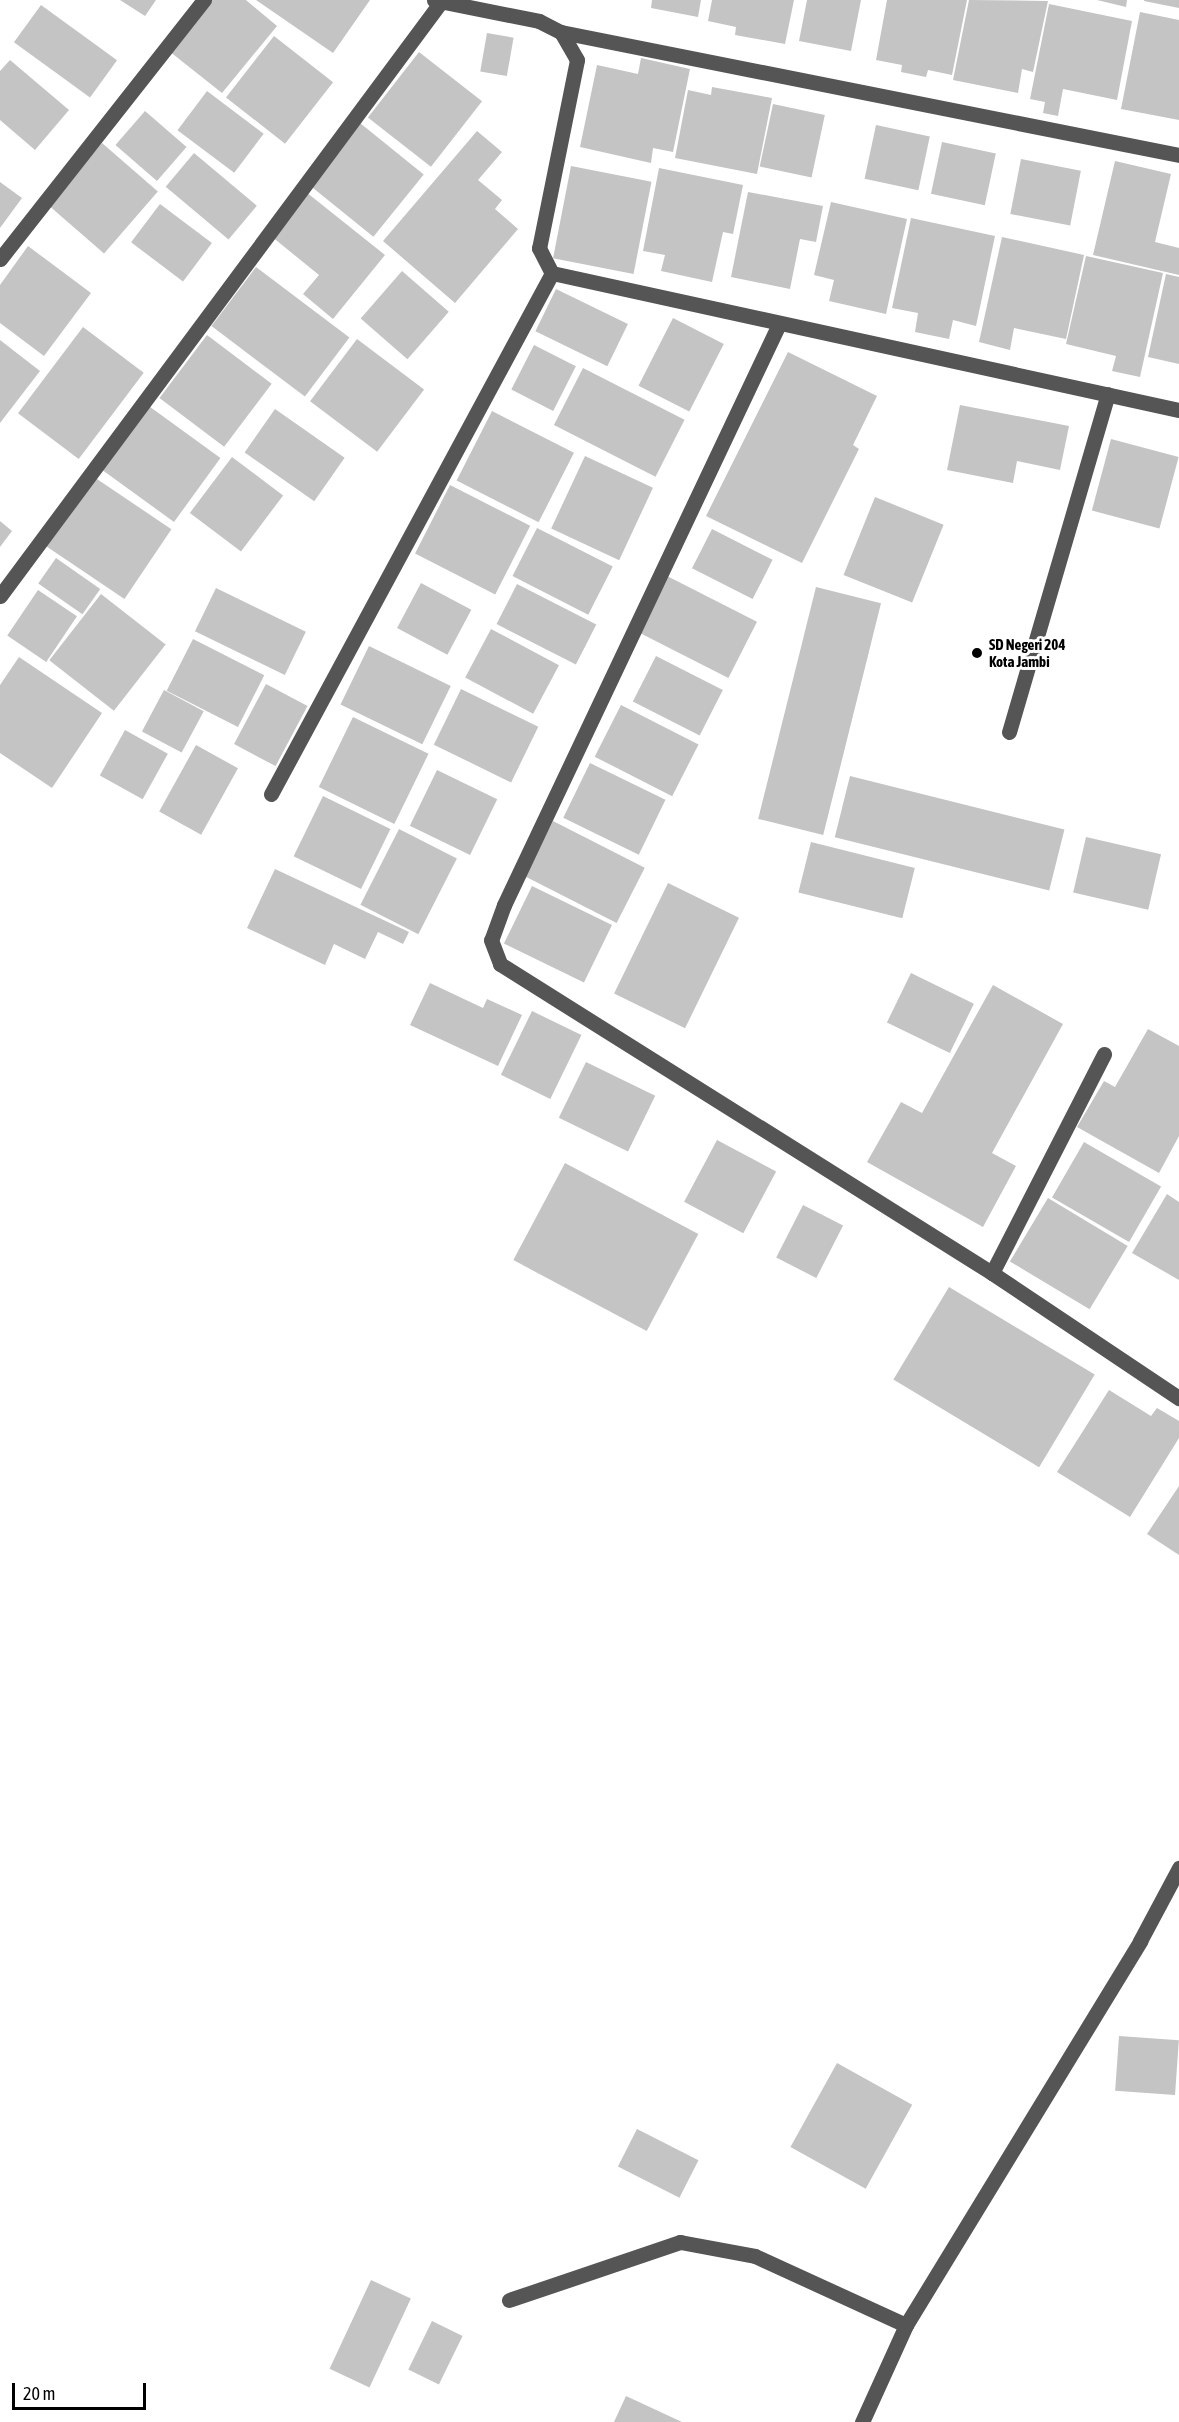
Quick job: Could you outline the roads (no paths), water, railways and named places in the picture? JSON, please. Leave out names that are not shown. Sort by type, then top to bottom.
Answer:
[{"type":"street","points":[[0,259],[204,0]]},
{"type":"street","points":[[0,596],[437,1],[538,21],[561,32],[1179,155]]},
{"type":"street","points":[[561,32],[577,60],[539,248],[552,273],[1179,411]]},
{"type":"street","points":[[271,794],[552,273]]},
{"type":"street","points":[[779,324],[491,940],[500,964],[992,1273],[1179,1398]]},
{"type":"street","points":[[1009,732],[1108,394]]},
{"type":"street","points":[[992,1273],[1104,1054]]},
{"type":"street","points":[[862,2422],[906,2325],[1140,1941],[1179,1869]]},
{"type":"street","points":[[509,2300],[680,2242],[755,2256],[906,2325]]},
{"type":"place","name":"SD Negeri 204 Kota Jambi","points":[[977,653]]}]
